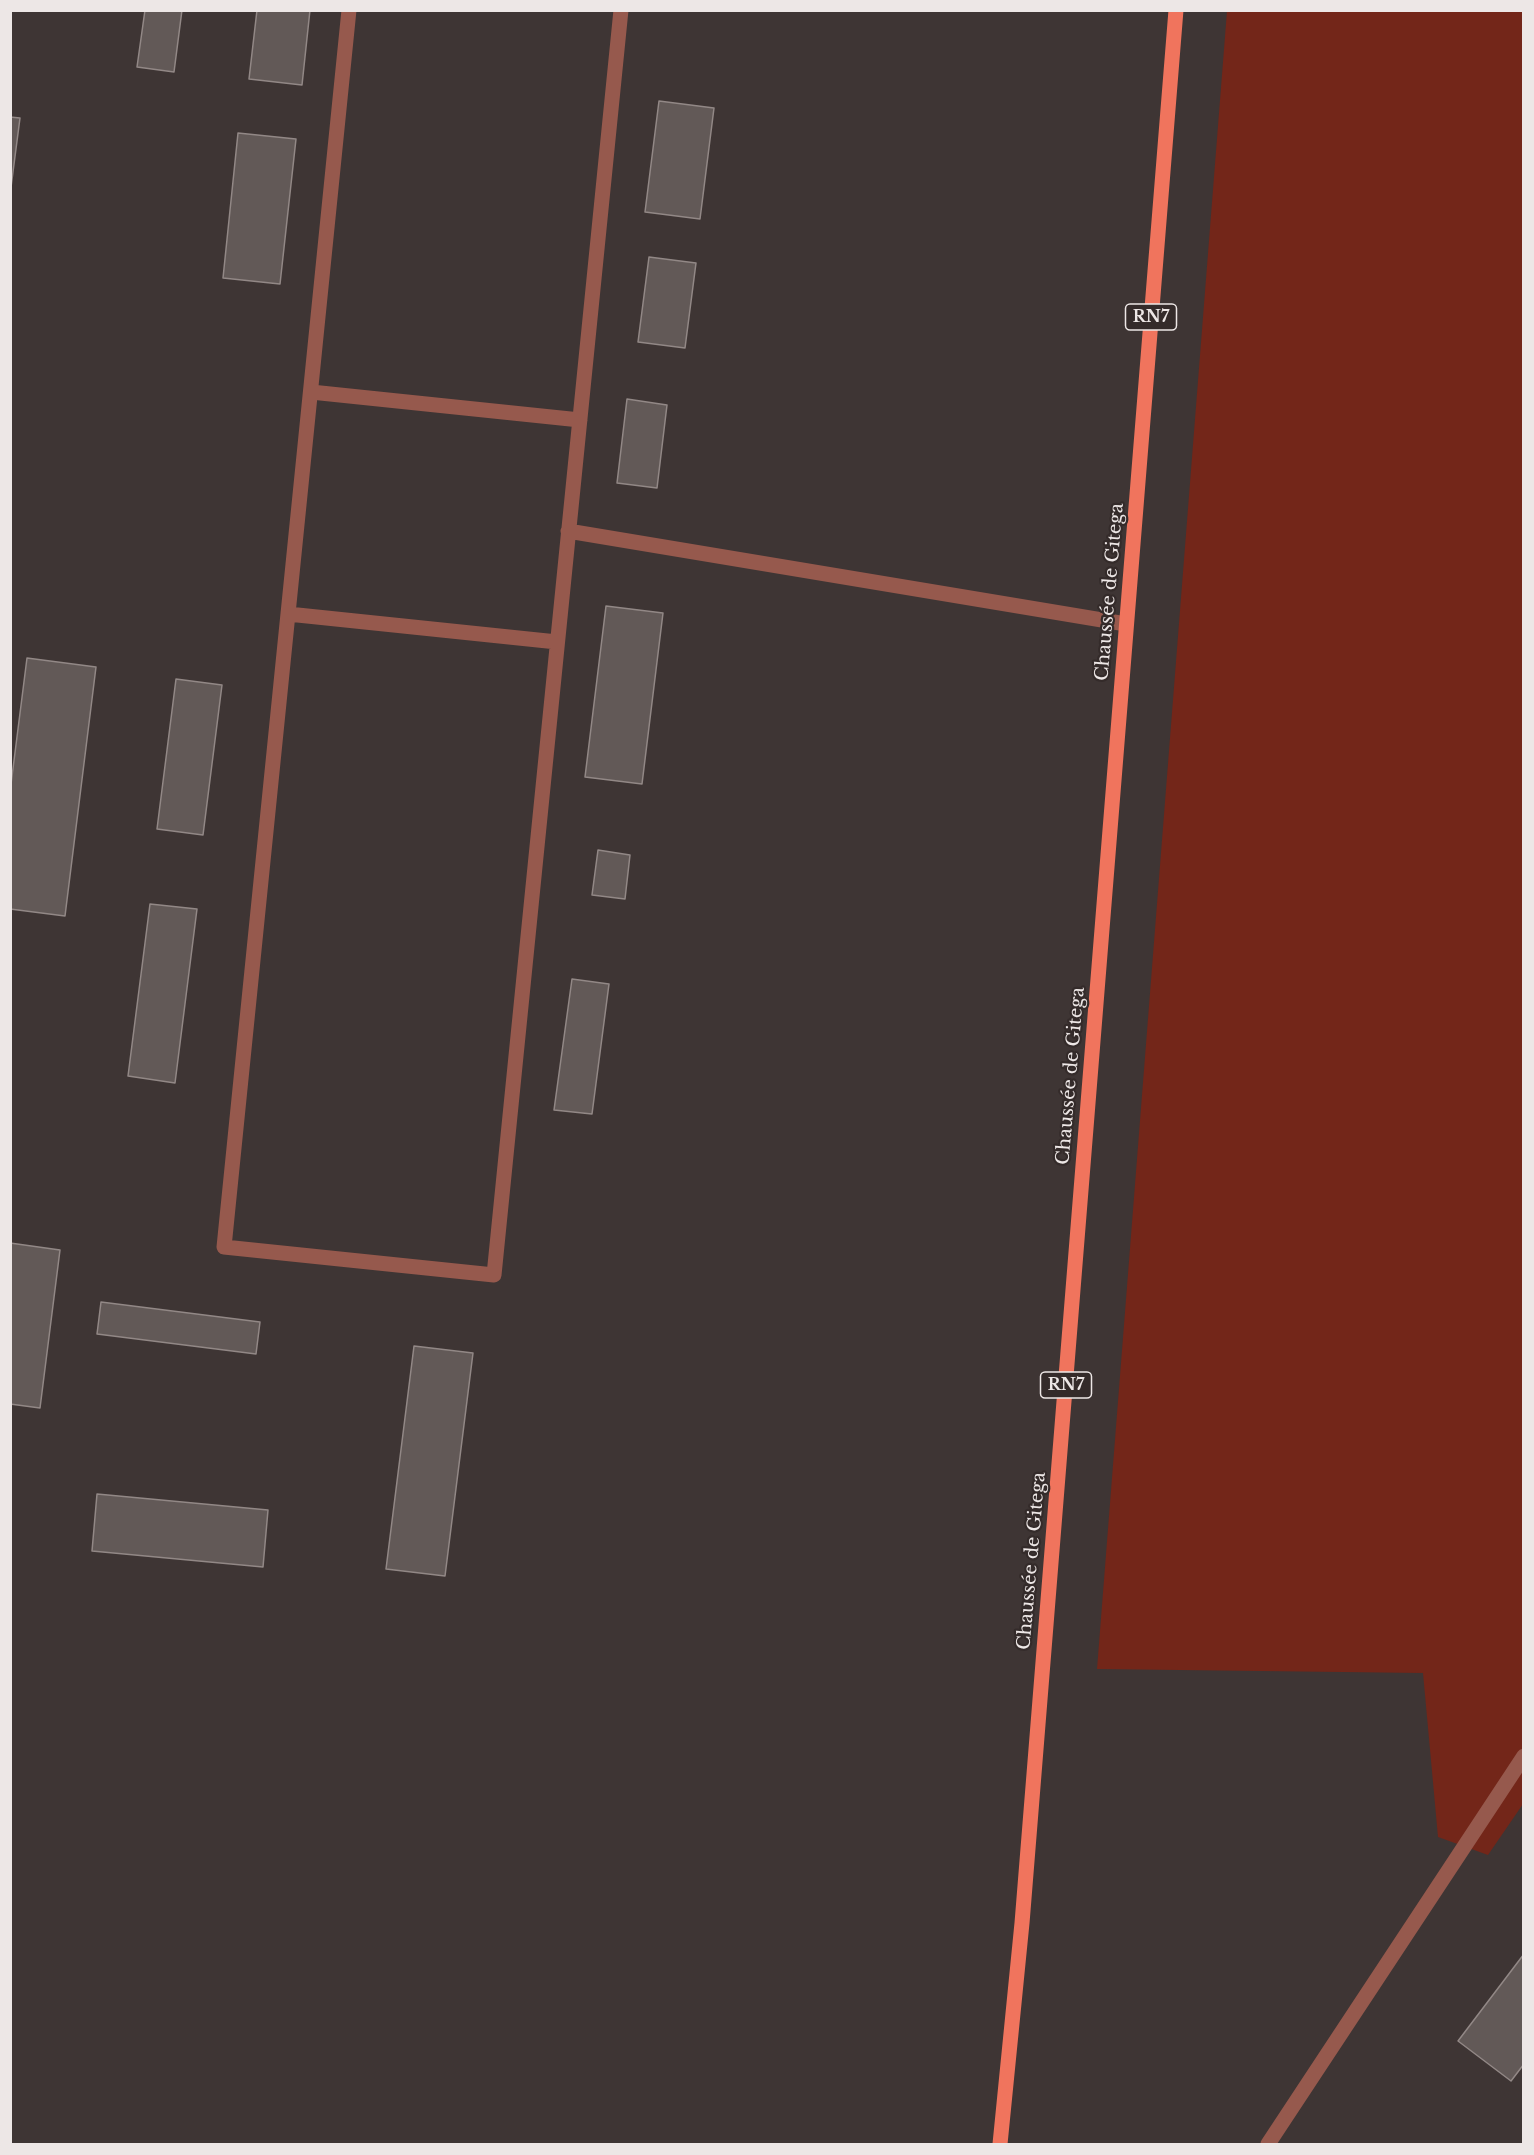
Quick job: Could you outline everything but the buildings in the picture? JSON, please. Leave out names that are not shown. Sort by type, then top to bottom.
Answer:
[{"type":"main road","name":"Chaussée de Gitega","points":[[1000,2145],[1022,1923],[1176,10]]},
{"type":"street","points":[[349,10],[224,1247],[494,1275],[621,10]]},
{"type":"street","points":[[311,392],[580,420]]},
{"type":"street","points":[[568,531],[1126,624]]},
{"type":"street","points":[[288,614],[557,642]]},
{"type":"street","points":[[1268,2145],[1524,1756]]},
{"type":"shaded area","points":[[1227,11],[1523,11],[1523,1804],[1488,1855],[1438,1837],[1423,1673],[1097,1669]]}]
